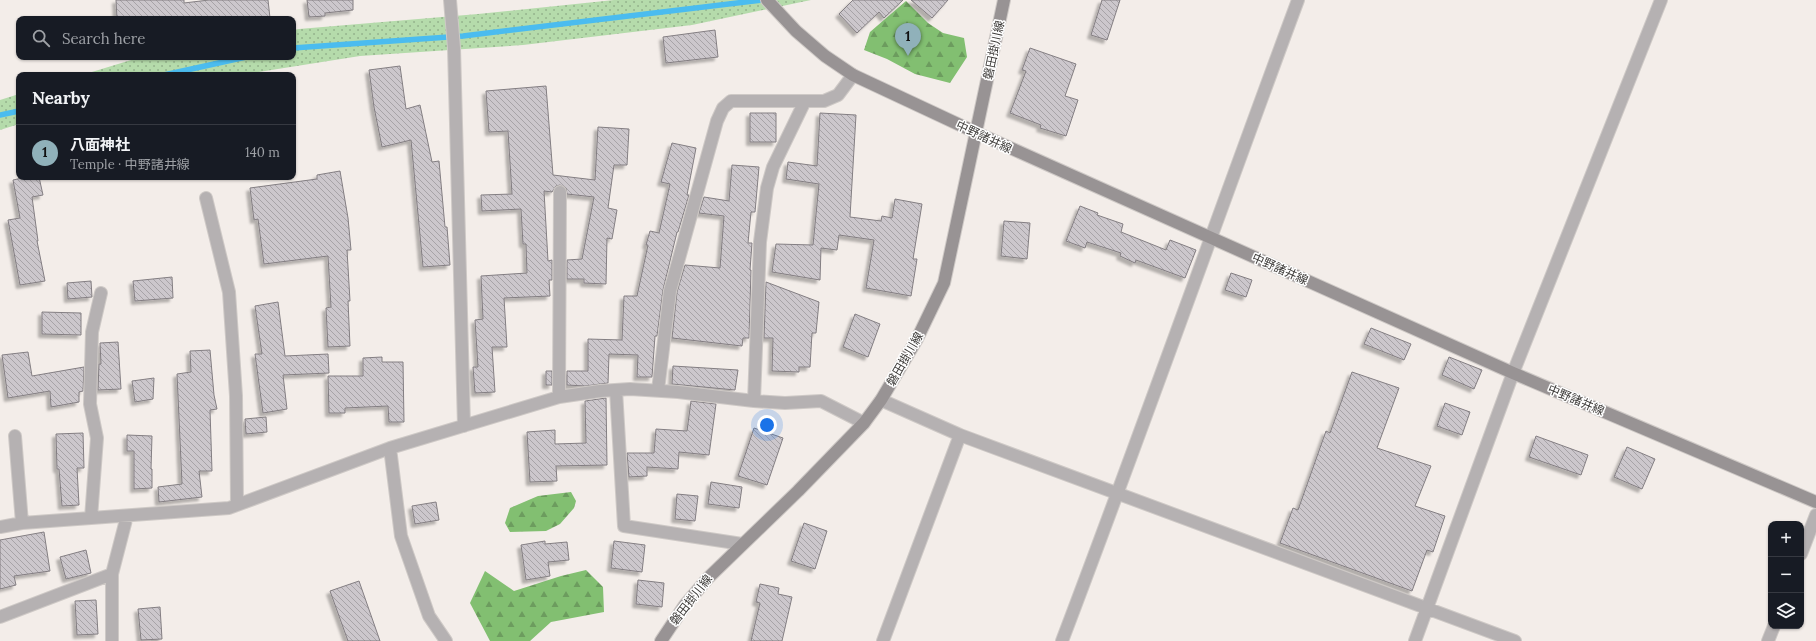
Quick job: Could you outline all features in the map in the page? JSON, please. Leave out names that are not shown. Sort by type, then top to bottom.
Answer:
[{"type":"main road","name":"中野諸井線","points":[[767,0],[796,31],[825,56],[853,75],[977,133],[1513,374],[1816,502]]},
{"type":"main road","name":"磐田掛川線","points":[[661,641],[685,605],[708,578],[798,491],[864,423],[881,400],[917,339],[944,283],[1004,0]]},
{"type":"street","points":[[450,0],[454,48],[464,426]]},
{"type":"street","points":[[1062,641],[1118,493],[1209,238],[1298,0]]},
{"type":"street","points":[[1415,641],[1513,374],[1661,0]]},
{"type":"street","points":[[658,390],[670,292],[718,121],[723,108],[731,101],[824,101],[838,95],[853,75]]},
{"type":"street","points":[[754,401],[760,242],[767,188],[773,166],[805,101]]},
{"type":"street","points":[[559,397],[560,192]]},
{"type":"street","points":[[206,198],[229,292],[236,396],[237,505]]},
{"type":"street","points":[[91,518],[96,438],[90,404],[92,332],[101,293]]},
{"type":"street","points":[[616,390],[624,526],[742,544]]},
{"type":"street","points":[[0,527],[91,518],[229,508],[390,448],[559,397],[616,390],[658,390],[754,401],[821,401],[864,423]]},
{"type":"street","points":[[881,400],[960,435],[1515,641]]},
{"type":"street","points":[[883,641],[960,435]]},
{"type":"street","points":[[15,436],[22,524]]},
{"type":"street","points":[[390,448],[401,536],[429,616],[446,641]]},
{"type":"street","points":[[1804,546],[1816,515]]},
{"type":"street","points":[[112,641],[112,574],[127,516]]},
{"type":"street","points":[[0,617],[112,574]]},
{"type":"street","points":[[1768,641],[1773,629]]},
{"type":"green space","points":[[614,0],[811,0],[692,25],[523,45],[360,56],[258,72],[92,72],[131,60],[296,60],[296,30],[478,14]]},
{"type":"green space","points":[[906,1],[928,23],[943,33],[964,38],[967,57],[950,83],[915,74],[887,59],[864,50],[870,32]]},
{"type":"green space","points":[[16,95],[16,125],[0,130],[0,100]]},
{"type":"green space","points":[[571,492],[576,501],[574,508],[560,524],[546,531],[510,532],[505,523],[510,508],[538,496]]},
{"type":"green space","points":[[586,570],[603,587],[604,612],[551,622],[530,641],[490,641],[470,603],[485,571],[514,591],[561,576]]},
{"type":"building","points":[[116,0],[184,0],[184,3],[209,0],[268,0],[270,16],[117,16]]},
{"type":"building","points":[[307,0],[353,0],[353,10],[325,13],[325,16],[309,17]]},
{"type":"building","points":[[853,0],[903,0],[884,18],[879,12],[857,33],[839,14]]},
{"type":"building","points":[[911,0],[948,0],[932,18]]},
{"type":"building","points":[[1102,0],[1120,0],[1107,40],[1091,35]]},
{"type":"building","points":[[715,30],[718,57],[666,63],[663,37]]},
{"type":"building","points":[[1030,48],[1076,64],[1065,96],[1078,100],[1066,136],[1040,128],[1041,125],[1010,113],[1026,71],[1022,70]]},
{"type":"building","points":[[400,66],[406,109],[420,105],[432,162],[439,161],[450,265],[423,267],[411,140],[382,147],[374,107],[369,70]]},
{"type":"building","points":[[546,86],[553,175],[595,180],[598,127],[629,129],[627,165],[614,165],[608,208],[617,210],[612,239],[607,238],[606,284],[584,283],[584,279],[567,279],[567,260],[582,259],[594,197],[567,194],[566,188],[560,185],[556,186],[552,192],[544,191],[548,261],[552,260],[552,280],[549,280],[550,296],[504,298],[507,347],[492,347],[495,392],[475,393],[473,367],[478,367],[475,320],[483,319],[481,276],[527,273],[526,244],[523,244],[521,209],[482,211],[481,195],[512,194],[508,131],[489,132],[486,91]]},
{"type":"building","points":[[750,113],[776,113],[776,142],[750,142]]},
{"type":"building","points":[[820,113],[856,115],[850,217],[881,221],[882,216],[892,218],[895,199],[922,204],[913,259],[917,259],[911,296],[866,288],[874,240],[839,235],[837,250],[821,248],[820,280],[772,272],[776,244],[813,245],[819,184],[786,179],[788,162],[817,166]]},
{"type":"building","points":[[672,143],[696,148],[687,195],[689,195],[677,232],[663,290],[657,336],[655,336],[652,377],[637,377],[638,355],[609,354],[608,383],[585,386],[567,385],[567,371],[588,371],[588,339],[622,340],[624,296],[637,296],[650,231],[659,233],[670,184],[661,182]]},
{"type":"building","points":[[732,165],[759,167],[755,212],[751,212],[748,243],[752,243],[749,338],[743,338],[742,346],[672,338],[677,292],[685,265],[720,268],[724,216],[699,213],[704,197],[729,201]]},
{"type":"building","points":[[340,171],[348,218],[351,250],[347,250],[350,301],[348,301],[350,346],[328,347],[326,308],[331,307],[328,256],[264,264],[258,219],[254,220],[250,188],[317,179],[317,175]]},
{"type":"building","points":[[13,180],[40,180],[43,195],[32,197],[37,241],[45,281],[20,285],[8,220],[20,218]]},
{"type":"building","points":[[1080,206],[1098,213],[1097,215],[1123,224],[1121,232],[1166,250],[1170,240],[1196,250],[1185,278],[1136,260],[1135,263],[1120,256],[1121,253],[1087,242],[1085,248],[1066,241]]},
{"type":"building","points":[[1004,221],[1030,223],[1027,259],[1001,256]]},
{"type":"building","points":[[1231,273],[1252,280],[1246,297],[1225,290]]},
{"type":"building","points":[[172,277],[173,298],[135,301],[133,281]]},
{"type":"building","points":[[91,281],[92,297],[68,299],[67,283]]},
{"type":"building","points":[[766,282],[819,302],[816,333],[812,333],[810,367],[799,367],[799,372],[772,371],[773,338],[764,338]]},
{"type":"building","points":[[278,302],[285,356],[328,354],[329,373],[283,375],[287,409],[263,413],[255,354],[262,354],[255,306]]},
{"type":"building","points":[[42,312],[81,313],[81,335],[42,334]]},
{"type":"building","points":[[855,314],[880,324],[868,357],[843,347]]},
{"type":"building","points":[[1371,328],[1411,344],[1404,360],[1364,344]]},
{"type":"building","points":[[118,342],[121,389],[98,390],[99,364],[101,364],[100,343]]},
{"type":"building","points":[[210,350],[214,395],[217,409],[210,410],[212,471],[199,471],[202,497],[159,502],[158,487],[182,484],[177,374],[191,372],[190,351]]},
{"type":"building","points":[[28,352],[32,376],[84,367],[83,391],[79,392],[79,402],[51,407],[50,391],[8,398],[2,355]]},
{"type":"building","points":[[382,357],[382,362],[403,362],[404,422],[389,422],[388,406],[345,408],[345,413],[329,413],[328,376],[363,376],[363,358]]},
{"type":"building","points":[[1449,357],[1482,370],[1474,389],[1442,375]]},
{"type":"building","points":[[673,366],[738,370],[735,390],[672,384]]},
{"type":"building","points":[[546,371],[552,371],[552,385],[546,385]]},
{"type":"building","points":[[1352,372],[1399,388],[1377,448],[1431,466],[1415,506],[1445,516],[1433,552],[1427,550],[1412,591],[1280,543],[1293,508],[1298,510],[1326,431],[1330,433]]},
{"type":"building","points":[[154,378],[153,399],[135,402],[132,381]]},
{"type":"building","points":[[606,398],[607,465],[556,466],[557,481],[530,482],[527,432],[555,430],[555,444],[586,443],[585,401]]},
{"type":"building","points":[[691,401],[716,404],[709,455],[679,452],[678,469],[647,467],[647,476],[629,477],[627,453],[654,453],[656,429],[687,431]]},
{"type":"building","points":[[1445,403],[1470,412],[1462,435],[1437,426]]},
{"type":"building","points":[[266,417],[267,432],[246,434],[245,419]]},
{"type":"building","points":[[754,428],[783,438],[767,485],[738,476]]},
{"type":"building","points":[[83,433],[84,468],[77,468],[79,505],[62,506],[59,469],[57,469],[56,434]]},
{"type":"building","points":[[127,435],[152,436],[152,488],[134,489],[134,451],[127,451]]},
{"type":"building","points":[[1536,436],[1588,455],[1581,475],[1529,457]]},
{"type":"building","points":[[1627,447],[1655,459],[1642,489],[1614,477]]},
{"type":"building","points":[[711,482],[742,487],[739,508],[708,504]]},
{"type":"building","points":[[677,494],[698,496],[695,521],[675,519]]},
{"type":"building","points":[[436,502],[439,520],[415,524],[412,506]]},
{"type":"building","points":[[804,523],[827,531],[815,569],[791,561]]},
{"type":"building","points":[[44,532],[50,571],[14,576],[16,585],[0,589],[0,540]]},
{"type":"building","points":[[545,541],[545,544],[567,542],[569,560],[548,562],[550,576],[526,580],[521,545]]},
{"type":"building","points":[[614,541],[645,545],[642,572],[611,568]]},
{"type":"building","points":[[86,550],[91,573],[66,579],[60,557]]},
{"type":"building","points":[[638,580],[664,583],[662,607],[636,604]]},
{"type":"building","points":[[359,581],[380,641],[348,641],[330,591]]},
{"type":"building","points":[[760,584],[779,588],[778,594],[792,597],[782,641],[751,641],[760,603],[756,602]]},
{"type":"building","points":[[96,600],[98,634],[77,635],[75,601]]},
{"type":"building","points":[[160,607],[162,639],[141,640],[138,609]]},
{"type":"waterway","points":[[296,48],[463,36],[762,0]]},
{"type":"waterway","points":[[178,72],[232,60]]},
{"type":"waterway","points":[[0,115],[16,112]]},
{"type":"place","name":"八面神社","points":[[908,56]]}]
